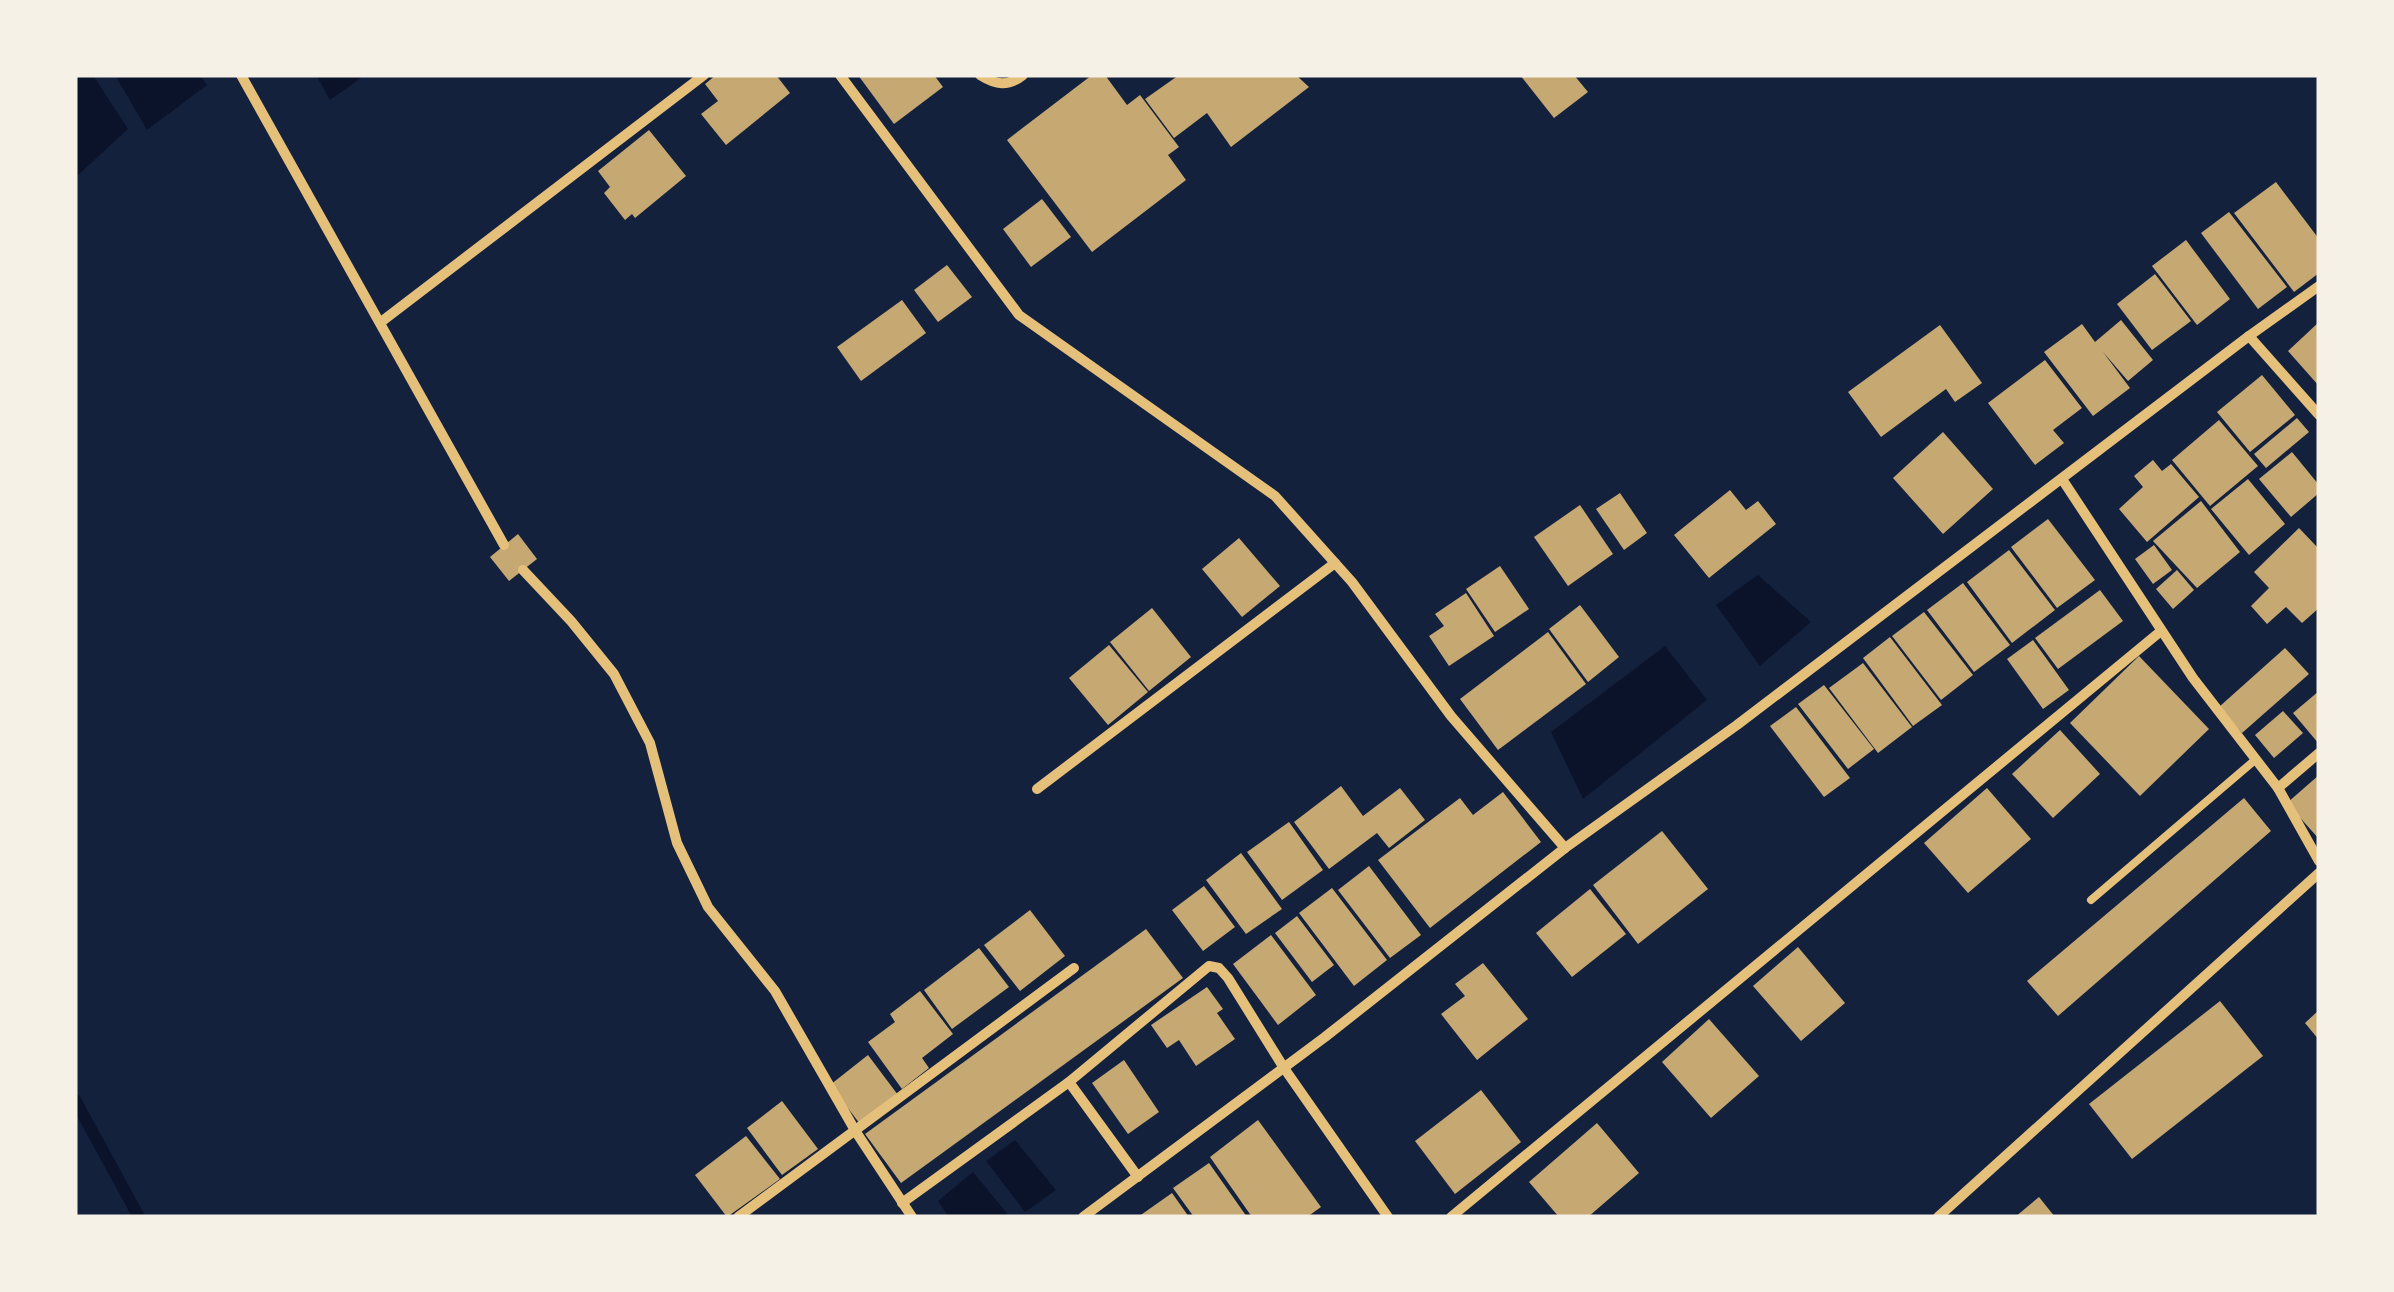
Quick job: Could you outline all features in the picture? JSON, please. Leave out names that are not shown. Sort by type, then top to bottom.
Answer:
[{"type":"street","points":[[241,75],[504,545]]},
{"type":"street","points":[[380,322],[704,75]]},
{"type":"street","points":[[840,75],[1020,314],[1275,496],[1335,563],[1451,716],[1565,848]]},
{"type":"street","points":[[980,75],[994,84],[1013,82],[1023,75]]},
{"type":"street","points":[[1084,1217],[1284,1068],[1565,848],[1736,726],[2319,286]]},
{"type":"street","points":[[2248,336],[2319,415]]},
{"type":"street","points":[[2062,479],[2161,631],[2278,788],[2319,861]]},
{"type":"street","points":[[1037,789],[1335,563]]},
{"type":"street","points":[[523,570],[614,674],[650,743],[677,843],[708,907],[775,991],[856,1132],[912,1217]]},
{"type":"street","points":[[1451,1217],[2161,631]]},
{"type":"street","points":[[2278,788],[2319,753]]},
{"type":"street","points":[[1938,1217],[2319,873]]},
{"type":"street","points":[[902,1203],[1069,1082],[1209,966],[1219,968],[1228,978],[1284,1068],[1388,1217]]},
{"type":"street","points":[[738,1217],[1074,968]]},
{"type":"street","points":[[1069,1082],[1138,1177]]},
{"type":"lane","points":[[2091,900],[2255,760]]},
{"type":"water","points":[[82,75],[93,75],[128,129],[75,178],[75,81]]},
{"type":"water","points":[[115,75],[200,75],[207,85],[147,130]]},
{"type":"water","points":[[316,75],[360,75],[361,78],[330,100]]},
{"type":"water","points":[[1758,575],[1811,622],[1760,666],[1716,605]]},
{"type":"water","points":[[1665,646],[1707,700],[1583,799],[1551,732]]},
{"type":"water","points":[[1015,1140],[1056,1190],[1025,1212],[986,1161]]},
{"type":"water","points":[[973,1172],[1010,1217],[949,1217],[938,1201]]},
{"type":"building","points":[[716,75],[776,75],[790,93],[726,145],[701,114],[718,101],[705,84]]},
{"type":"building","points":[[858,75],[934,75],[943,87],[894,124]]},
{"type":"building","points":[[1092,75],[1105,75],[1127,105],[1140,95],[1179,147],[1168,155],[1186,180],[1092,252],[1007,140]]},
{"type":"building","points":[[1179,75],[1296,75],[1309,87],[1231,147],[1207,113],[1174,138],[1145,99]]},
{"type":"building","points":[[1520,75],[1574,75],[1588,92],[1554,118]]},
{"type":"building","points":[[649,130],[686,176],[635,218],[632,214],[625,220],[604,193],[610,187],[598,171]]},
{"type":"building","points":[[2276,182],[2319,239],[2319,273],[2294,292],[2234,213]]},
{"type":"building","points":[[1042,199],[1071,237],[1031,267],[1003,229]]},
{"type":"building","points":[[2229,212],[2287,287],[2258,309],[2201,233]]},
{"type":"building","points":[[2186,240],[2230,299],[2197,325],[2152,266]]},
{"type":"building","points":[[947,265],[972,297],[938,322],[914,290]]},
{"type":"building","points":[[2155,274],[2191,321],[2152,350],[2117,304]]},
{"type":"building","points":[[902,300],[926,333],[861,381],[837,347]]},
{"type":"building","points":[[2121,320],[2153,360],[2128,381],[2103,352],[2130,388],[2093,416],[2044,352],[2082,324],[2095,342]]},
{"type":"building","points":[[2319,322],[2319,386],[2288,351]]},
{"type":"building","points":[[1940,325],[1982,383],[1955,402],[1946,389],[1881,437],[1848,392]]},
{"type":"building","points":[[2045,360],[2082,408],[2053,430],[2064,443],[2035,465],[1988,403]]},
{"type":"building","points":[[2262,375],[2295,415],[2250,452],[2217,412]]},
{"type":"building","points":[[2297,418],[2309,432],[2266,468],[2254,454]]},
{"type":"building","points":[[2219,420],[2258,466],[2210,506],[2172,460]]},
{"type":"building","points":[[1943,432],[1993,489],[1943,534],[1893,478]]},
{"type":"building","points":[[2292,452],[2319,485],[2319,493],[2291,517],[2259,479]]},
{"type":"building","points":[[2153,460],[2162,471],[2171,464],[2199,497],[2147,542],[2119,509],[2143,487],[2134,476]]},
{"type":"building","points":[[2248,479],[2285,524],[2249,555],[2211,509]]},
{"type":"building","points":[[1730,490],[1746,510],[1758,501],[1776,524],[1709,578],[1674,535]]},
{"type":"building","points":[[1620,493],[1647,533],[1624,550],[1596,509]]},
{"type":"building","points":[[2201,501],[2240,552],[2197,588],[2153,541]]},
{"type":"building","points":[[1580,505],[1613,554],[1568,586],[1534,537]]},
{"type":"building","points":[[2048,519],[2095,580],[2057,608],[2011,547]]},
{"type":"building","points":[[2299,528],[2319,549],[2319,608],[2302,623],[2286,607],[2267,624],[2251,606],[2269,588],[2254,572]]},
{"type":"building","points":[[518,534],[537,559],[509,581],[490,557]]},
{"type":"building","points":[[1239,538],[1280,586],[1242,617],[1202,569]]},
{"type":"building","points":[[2154,545],[2172,570],[2153,584],[2135,559]]},
{"type":"building","points":[[2009,550],[2055,610],[2012,643],[1967,582]]},
{"type":"building","points":[[1500,566],[1529,609],[1495,632],[1466,589]]},
{"type":"building","points":[[2177,570],[2194,590],[2173,609],[2156,589]]},
{"type":"building","points":[[1963,583],[2010,645],[1974,672],[1927,610]]},
{"type":"building","points":[[2100,590],[2123,621],[2058,669],[2035,638]]},
{"type":"building","points":[[1466,593],[1494,636],[1449,666],[1429,636],[1444,626],[1435,614]]},
{"type":"building","points":[[1580,605],[1619,657],[1588,682],[1549,629]]},
{"type":"building","points":[[1152,608],[1191,657],[1149,691],[1110,642]]},
{"type":"building","points":[[1924,612],[1973,675],[1941,700],[1892,636]]},
{"type":"building","points":[[1548,632],[1586,684],[1498,750],[1460,699]]},
{"type":"building","points":[[1890,637],[1942,705],[1913,726],[1863,658]]},
{"type":"building","points":[[2033,640],[2069,690],[2043,709],[2007,659]]},
{"type":"building","points":[[1109,645],[1148,692],[1108,725],[1069,678]]},
{"type":"building","points":[[2285,648],[2309,674],[2242,733],[2219,707]]},
{"type":"building","points":[[2139,656],[2209,729],[2140,796],[2070,723]]},
{"type":"building","points":[[1863,663],[1912,727],[1878,753],[1829,688]]},
{"type":"building","points":[[1824,685],[1874,749],[1848,769],[1798,704]]},
{"type":"building","points":[[2319,691],[2319,744],[2293,713]]},
{"type":"building","points":[[1796,707],[1850,778],[1824,797],[1770,726]]},
{"type":"building","points":[[2283,711],[2303,733],[2274,758],[2255,735]]},
{"type":"building","points":[[2060,730],[2100,774],[2053,818],[2012,774]]},
{"type":"building","points":[[2319,775],[2319,839],[2287,803]]},
{"type":"building","points":[[1341,786],[1363,816],[1400,788],[1425,820],[1389,848],[1377,833],[1329,869],[1294,822]]},
{"type":"building","points":[[1987,788],[2031,839],[1968,893],[1924,843]]},
{"type":"building","points":[[1503,792],[1541,842],[1430,928],[1378,860],[1460,798],[1473,815]]},
{"type":"building","points":[[2244,798],[2271,831],[2058,1016],[2027,981]]},
{"type":"building","points":[[1289,822],[1323,870],[1282,900],[1247,852]]},
{"type":"building","points":[[1662,831],[1708,889],[1638,944],[1593,885]]},
{"type":"building","points":[[1241,853],[1282,909],[1246,934],[1206,880]]},
{"type":"building","points":[[1369,866],[1421,935],[1390,958],[1338,890]]},
{"type":"building","points":[[1204,886],[1235,927],[1203,951],[1172,910]]},
{"type":"building","points":[[1332,888],[1387,960],[1354,986],[1299,913]]},
{"type":"building","points":[[1590,889],[1626,934],[1572,977],[1536,933]]},
{"type":"building","points":[[1030,910],[1065,956],[1020,991],[984,945]]},
{"type":"building","points":[[1297,916],[1334,965],[1312,982],[1275,933]]},
{"type":"building","points":[[1146,929],[1183,978],[901,1183],[865,1134]]},
{"type":"building","points":[[1271,935],[1316,995],[1278,1025],[1233,964]]},
{"type":"building","points":[[1798,947],[1845,1003],[1801,1041],[1753,986]]},
{"type":"building","points":[[979,948],[1009,987],[952,1029],[924,990]]},
{"type":"building","points":[[1483,963],[1528,1019],[1477,1060],[1441,1014],[1465,996],[1455,984]]},
{"type":"building","points":[[1207,987],[1223,1009],[1217,1013],[1235,1039],[1196,1066],[1179,1040],[1167,1048],[1151,1025]]},
{"type":"building","points":[[920,991],[953,1034],[922,1058],[929,1068],[902,1089],[868,1042],[895,1022],[890,1014]]},
{"type":"building","points":[[2220,1001],[2263,1056],[2132,1159],[2089,1104]]},
{"type":"building","points":[[2319,1010],[2319,1040],[2305,1023]]},
{"type":"building","points":[[1709,1019],[1759,1076],[1711,1118],[1662,1062]]},
{"type":"building","points":[[868,1055],[898,1095],[860,1124],[830,1085]]},
{"type":"building","points":[[1124,1060],[1159,1112],[1128,1134],[1092,1083]]},
{"type":"building","points":[[1481,1090],[1521,1142],[1455,1194],[1415,1141]]},
{"type":"building","points":[[782,1101],[818,1149],[782,1175],[747,1128]]},
{"type":"building","points":[[1258,1120],[1321,1207],[1307,1217],[1252,1217],[1210,1157]]},
{"type":"building","points":[[1597,1123],[1639,1173],[1588,1217],[1559,1217],[1529,1182]]},
{"type":"building","points":[[746,1136],[780,1179],[727,1217],[695,1175]]},
{"type":"building","points":[[1209,1163],[1247,1217],[1194,1217],[1173,1188]]},
{"type":"building","points":[[1172,1193],[1189,1217],[1138,1217]]},
{"type":"building","points":[[2039,1197],[2055,1217],[2015,1217]]},
{"type":"waterway","points":[[75,1100],[139,1217]]}]
